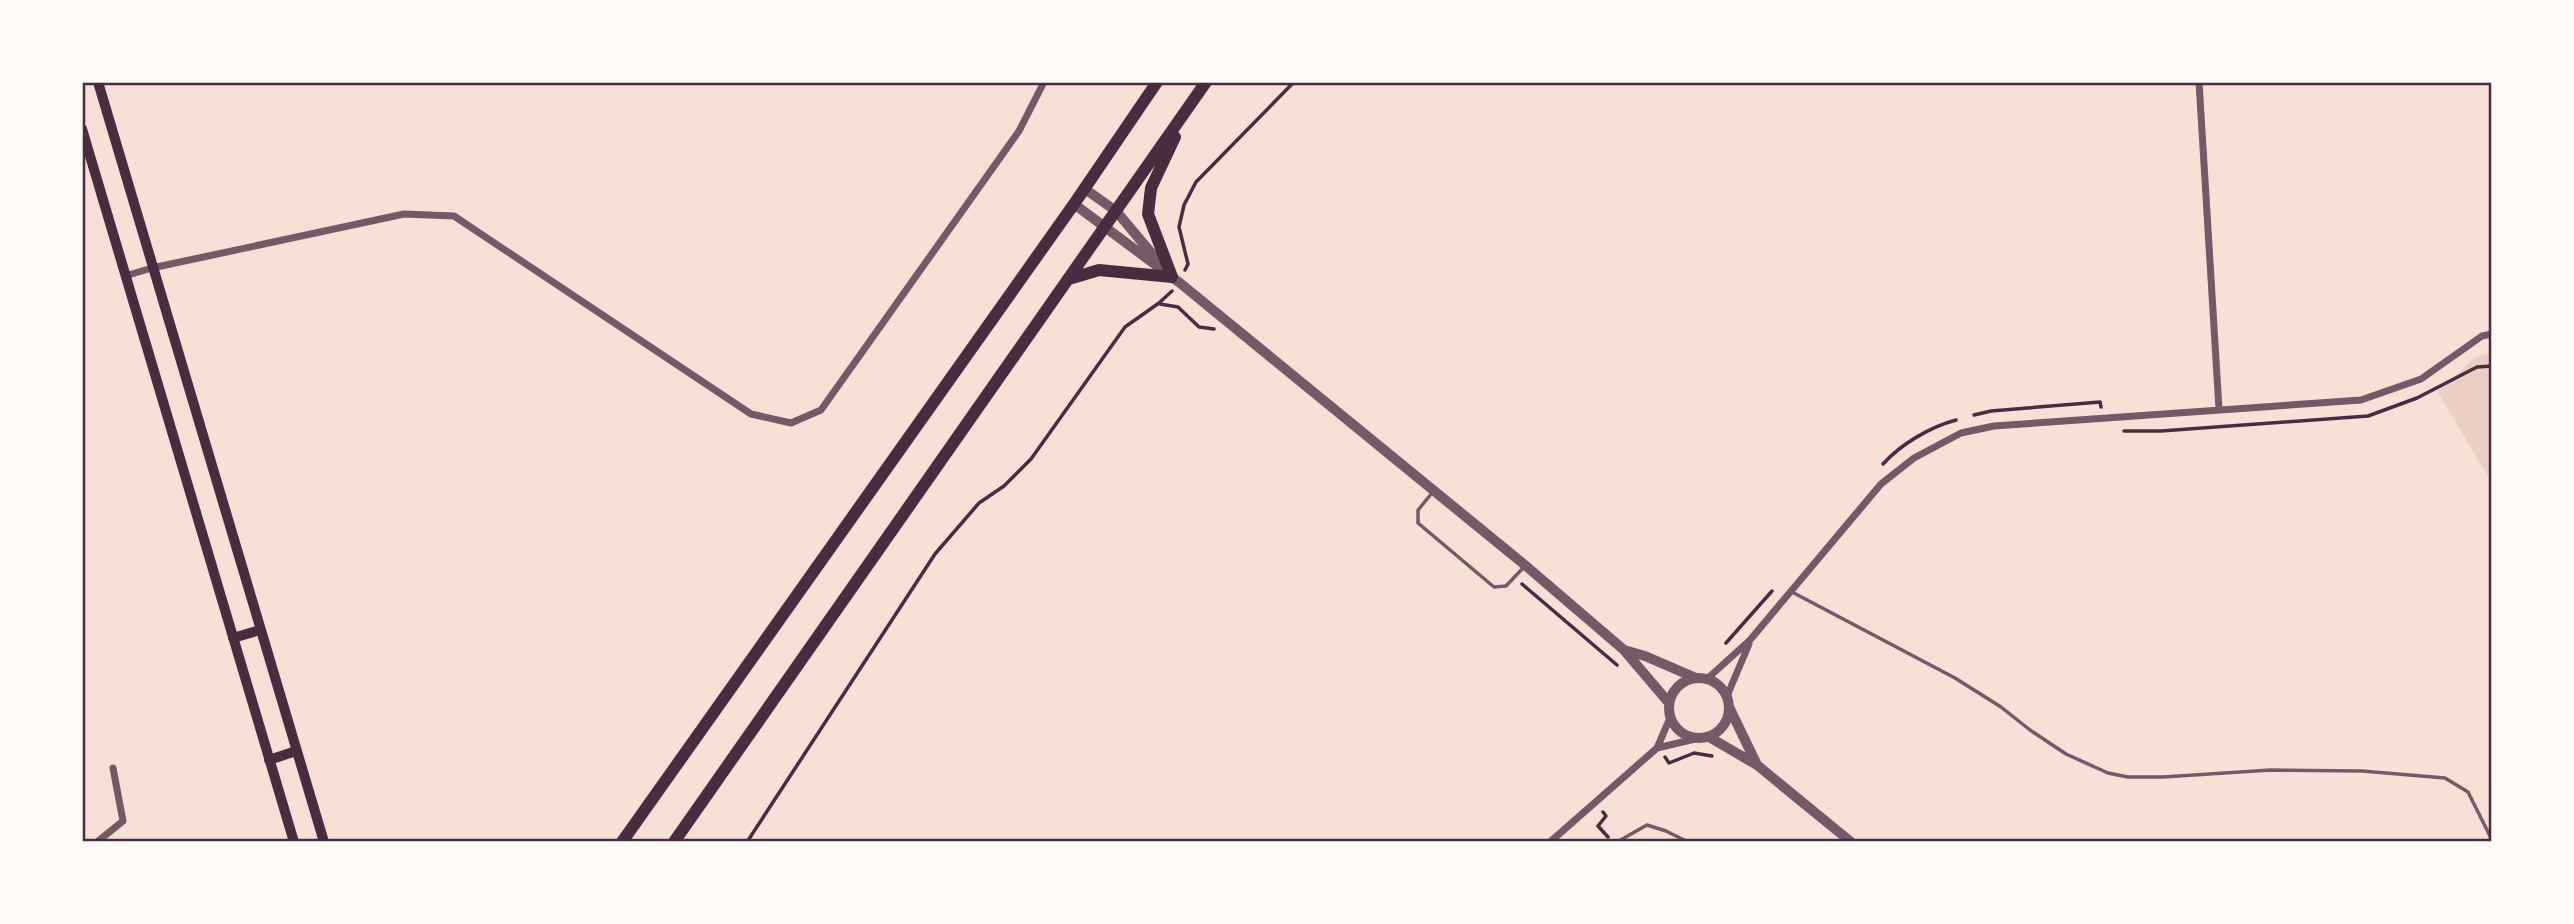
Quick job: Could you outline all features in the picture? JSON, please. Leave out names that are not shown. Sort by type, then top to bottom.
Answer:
[{"type":"highway","points":[[622,842],[1074,204],[1157,82]]},
{"type":"highway","points":[[674,842],[1206,82]]},
{"type":"highway","points":[[1176,280],[1148,214],[1152,188],[1189,107]]},
{"type":"highway","points":[[1069,279],[1099,270],[1176,280]]},
{"type":"main road","points":[[97,82],[324,842]]},
{"type":"main road","points":[[82,129],[294,842]]},
{"type":"main road","points":[[233,638],[260,630]]},
{"type":"main road","points":[[269,760],[296,751]]},
{"type":"street","points":[[124,276],[404,214],[454,216],[751,414],[790,423],[821,410],[1018,131],[1044,82]]},
{"type":"street","points":[[2199,82],[2219,409]]},
{"type":"street","points":[[1084,189],[1116,211],[1176,280]]},
{"type":"street","points":[[1074,204],[1176,280],[1526,566],[1623,650],[1669,703]]},
{"type":"street","points":[[1550,842],[1657,748],[1670,718],[1669,703],[1678,686],[1702,678],[1750,640],[1881,484],[1914,458],[1961,433],[1994,426],[2361,400],[2421,379],[2482,336],[2492,334]]},
{"type":"street","points":[[1727,696],[1750,640]]},
{"type":"street","points":[[1623,650],[1715,682],[1727,696],[1729,707],[1757,765]]},
{"type":"street","points":[[1657,748],[1709,737],[1724,725],[1729,707]]},
{"type":"street","points":[[1670,718],[1680,732],[1695,739]]},
{"type":"street","points":[[1709,737],[1757,765],[1851,842]]},
{"type":"street","points":[[97,842],[123,821],[113,768]]},
{"type":"lane","points":[[1433,491],[1418,510],[1418,523],[1494,587],[1506,586],[1526,566]]},
{"type":"lane","points":[[1792,592],[1955,678],[2066,754],[2108,773],[2128,777],[2164,777],[2272,770],[2362,771],[2445,778],[2468,792],[2492,840]]},
{"type":"lane","points":[[1617,842],[1647,825],[1667,831],[1688,842]]},
{"type":"path","points":[[747,842],[935,554],[979,503],[1004,486],[1031,459],[1125,327],[1159,303],[1188,264],[1180,227],[1184,205],[1196,182],[1294,82]]},
{"type":"path","points":[[1875,474],[1893,453],[1939,425],[1991,411],[2100,402],[2102,431],[2161,431],[2368,416],[2417,398],[2477,367],[2492,366]]},
{"type":"path","points":[[1721,648],[1775,588]]},
{"type":"path","points":[[1598,826],[1611,840]]},
{"type":"shaded area","points":[[2492,352],[2492,483],[2437,391],[2476,357]]}]
